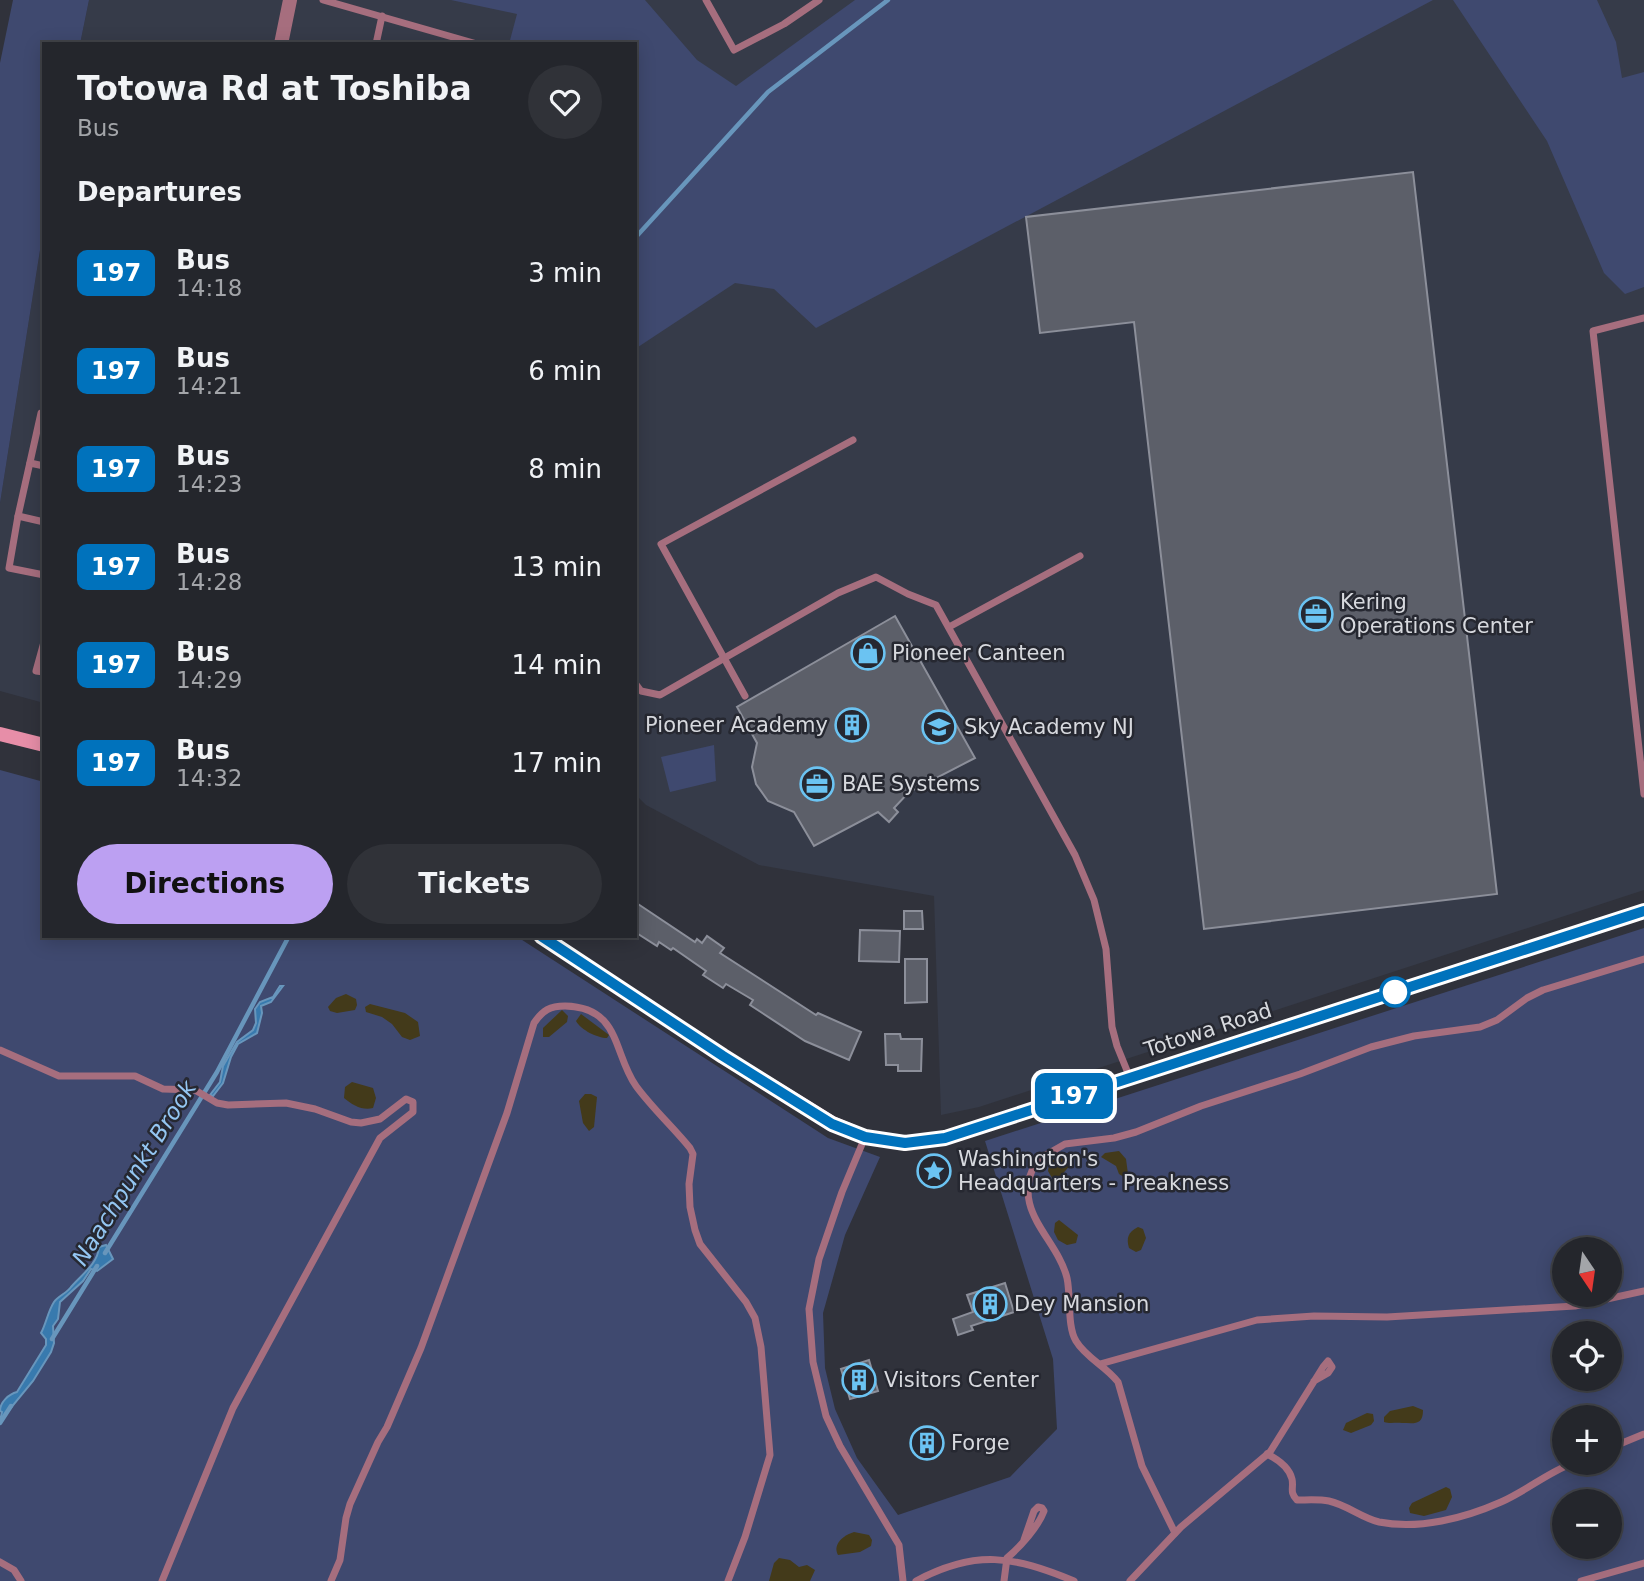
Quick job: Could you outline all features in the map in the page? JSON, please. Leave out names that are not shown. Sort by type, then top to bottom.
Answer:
[{"type":"main road","points":[[0,734],[42,744]]},
{"type":"main road","name":"Totowa Road","points":[[544,938],[832,1124],[865,1137],[905,1143],[945,1138],[1644,911]]},
{"type":"street","points":[[281,42],[290,0]]},
{"type":"lane","points":[[323,0],[470,42]]},
{"type":"lane","points":[[706,0],[734,50],[784,24],[818,0]]},
{"type":"lane","points":[[376,42],[382,16]]},
{"type":"lane","points":[[1644,318],[1593,331],[1644,794]]},
{"type":"lane","points":[[42,413],[9,568],[42,575]]},
{"type":"lane","points":[[745,696],[661,544],[853,440]]},
{"type":"lane","points":[[30,463],[42,466]]},
{"type":"lane","points":[[18,516],[42,522]]},
{"type":"lane","points":[[949,627],[1080,556]]},
{"type":"lane","points":[[637,686],[641,691],[660,695],[838,593],[876,577],[936,605],[1075,855],[1094,900],[1107,949],[1112,1027],[1116,1046],[1130,1078]]},
{"type":"lane","points":[[42,649],[36,671],[42,672]]},
{"type":"lane","points":[[1175,1534],[1142,1466],[1118,1382],[1074,1340],[1064,1266],[1033,1216],[1029,1186],[1033,1167],[1046,1153],[1065,1144],[1114,1138],[1136,1132],[1201,1105],[1300,1074],[1371,1047],[1414,1036],[1480,1027],[1497,1020],[1543,990],[1644,960]]},
{"type":"lane","points":[[331,1581],[340,1560],[350,1504],[421,1348],[507,1113],[534,1023],[540,1013],[557,1006],[588,1010],[612,1030],[635,1084],[690,1148],[693,1154],[689,1184],[695,1230],[700,1244],[746,1302],[755,1318],[761,1347],[769,1455],[745,1537],[728,1581]]},
{"type":"lane","points":[[0,1049],[59,1076],[135,1076],[163,1089],[198,1091],[212,1100],[228,1105],[286,1103],[361,1124],[380,1119],[406,1099],[411,1099],[414,1107],[408,1116],[380,1138],[233,1409],[162,1581]]},
{"type":"lane","points":[[865,1137],[842,1192],[819,1259],[808,1309],[813,1362],[826,1416],[840,1446],[899,1545],[903,1581]]},
{"type":"lane","points":[[1100,1364],[1257,1320],[1314,1316],[1387,1317],[1575,1306],[1644,1291]]},
{"type":"lane","points":[[1130,1581],[1175,1534],[1268,1454],[1314,1381]]},
{"type":"lane","points":[[1622,1443],[1644,1434]]},
{"type":"lane","points":[[1268,1454],[1277,1459],[1289,1474],[1292,1479],[1291,1492],[1297,1500],[1330,1501],[1377,1521],[1398,1523],[1444,1520],[1483,1509],[1502,1502],[1552,1475]]},
{"type":"lane","points":[[1004,1581],[1007,1558],[1024,1540]]},
{"type":"lane","points":[[916,1581],[953,1563],[968,1560],[1007,1561],[1074,1581]]},
{"type":"lane","points":[[0,1562],[14,1570],[21,1581]]},
{"type":"lane","points":[[1581,1581],[1644,1563]]},
{"type":"shaded area","points":[[13,0],[89,0],[80,42],[42,42],[42,238],[0,503],[0,63]]},
{"type":"shaded area","points":[[89,0],[1644,0],[1644,890],[979,1107],[941,1115],[934,896],[759,865],[646,805],[637,796],[637,42],[80,42]]},
{"type":"shaded area","points":[[451,0],[645,0],[697,60],[736,86],[855,0],[1433,0],[816,328],[774,289],[735,283],[637,348],[637,42],[510,42],[517,14]]},
{"type":"shaded area","points":[[1453,0],[1597,0],[1616,42],[1622,78],[1644,72],[1644,287],[1625,294],[1604,273],[1547,141]]},
{"type":"shaded area","points":[[42,238],[42,702],[0,691],[0,503]]},
{"type":"shaded area","points":[[714,745],[716,781],[670,792],[661,757]]},
{"type":"shaded area","points":[[0,770],[42,781],[42,938],[519,938],[828,1138],[880,1157],[845,1235],[823,1313],[825,1368],[835,1409],[857,1458],[898,1515],[1010,1477],[1057,1429],[1053,1359],[985,1141],[1644,928],[1644,1581],[0,1581]]},
{"type":"shaded area","points":[[280,986],[283,986],[271,1002],[261,1006],[257,1033],[238,1044],[223,1083],[213,1096],[210,1095],[220,1082],[223,1066],[237,1042],[253,1030],[256,1023],[255,1009],[260,1002],[273,997]]},
{"type":"shaded area","points":[[106,1245],[113,1259],[97,1271],[91,1269],[83,1281],[60,1302],[58,1319],[53,1326],[54,1343],[51,1352],[33,1381],[0,1421],[3,1402],[17,1392],[46,1345],[46,1339],[41,1333],[54,1302],[88,1269],[99,1247]]},
{"type":"sand","points":[[346,994],[356,999],[355,1010],[337,1013],[330,1011],[328,1007],[336,998]]},
{"type":"sand","points":[[370,1004],[405,1013],[418,1022],[420,1036],[410,1040],[402,1037],[392,1024],[382,1017],[366,1012],[365,1007]]},
{"type":"sand","points":[[562,1010],[568,1016],[567,1022],[549,1037],[543,1037],[543,1028]]},
{"type":"sand","points":[[581,1014],[609,1035],[607,1038],[594,1035],[582,1027],[576,1021]]},
{"type":"sand","points":[[352,1082],[373,1088],[376,1098],[373,1108],[358,1107],[344,1098],[345,1087]]},
{"type":"sand","points":[[585,1094],[597,1097],[594,1127],[589,1131],[583,1123],[579,1101]]},
{"type":"sand","points":[[1119,1151],[1126,1159],[1128,1174],[1124,1177],[1119,1174],[1116,1166],[1101,1157],[1105,1153]]},
{"type":"sand","points":[[1067,1153],[1074,1155],[1073,1162],[1059,1178],[1052,1178],[1048,1171],[1050,1164]]},
{"type":"sand","points":[[1059,1220],[1078,1235],[1076,1243],[1067,1245],[1058,1240],[1054,1232],[1055,1223]]},
{"type":"sand","points":[[1138,1227],[1143,1229],[1146,1238],[1141,1250],[1136,1252],[1129,1248],[1128,1238]]},
{"type":"sand","points":[[1413,1406],[1423,1410],[1420,1421],[1384,1422],[1384,1417],[1390,1411]]},
{"type":"sand","points":[[1367,1413],[1373,1414],[1374,1421],[1371,1425],[1351,1433],[1343,1430],[1346,1423]]},
{"type":"sand","points":[[1446,1487],[1450,1489],[1452,1497],[1446,1510],[1424,1516],[1410,1513],[1412,1503]]},
{"type":"sand","points":[[854,1532],[869,1535],[871,1546],[860,1552],[838,1555],[840,1540]]},
{"type":"sand","points":[[779,1558],[790,1560],[799,1567],[807,1565],[815,1570],[810,1581],[769,1581],[774,1563]]},
{"type":"building","name":"Kering Operations Center","points":[[1413,172],[1497,894],[1204,929],[1134,322],[1040,333],[1026,217]]},
{"type":"building","name":"Pioneer Academy","points":[[895,616],[975,758],[909,792],[894,808],[898,812],[889,822],[878,812],[814,846],[794,812],[768,801],[756,784],[752,767],[757,743],[737,707]]},
{"type":"building","points":[[637,903],[695,942],[697,939],[702,943],[707,936],[724,948],[720,953],[816,1015],[818,1013],[861,1032],[849,1060],[805,1041],[750,1005],[753,1000],[726,984],[723,988],[703,975],[706,971],[673,948],[671,950],[659,942],[657,946],[637,933]]},
{"type":"building","points":[[904,911],[922,911],[923,929],[904,929]]},
{"type":"building","points":[[860,930],[900,931],[899,962],[859,961]]},
{"type":"building","points":[[905,959],[927,959],[927,1002],[905,1003]]},
{"type":"building","points":[[885,1034],[900,1034],[901,1039],[922,1039],[921,1071],[898,1071],[898,1065],[886,1065]]},
{"type":"building","name":"Dey Mansion","points":[[1005,1283],[1014,1312],[971,1326],[973,1330],[958,1335],[953,1319],[973,1312],[967,1295]]},
{"type":"building","name":"Visitors Center","points":[[869,1360],[878,1391],[850,1399],[841,1369]]},
{"type":"building","name":"Forge","points":[[930,1431],[935,1453],[924,1456],[918,1434]]},
{"type":"waterway","name":"Naachpunkt Brook","points":[[637,236],[768,92],[888,0]]},
{"type":"waterway","name":"Naachpunkt Brook","points":[[105,1253],[217,1072],[288,938]]},
{"type":"waterway","name":"Naachpunkt Brook","points":[[52,1339],[97,1266]]},
{"type":"waterway","name":"Naachpunkt Brook","points":[[0,1423],[11,1406]]},
{"type":"bus line","name":"197","points":[[544,938],[832,1124],[865,1137],[905,1143],[945,1138],[1644,911]]},
{"type":"place","name":"Kering Operations Center","points":[[1316,614]]},
{"type":"place","name":"Pioneer Canteen","points":[[868,653]]},
{"type":"place","name":"Pioneer Academy","points":[[852,725]]},
{"type":"place","name":"Sky Academy NJ","points":[[939,727]]},
{"type":"place","name":"BAE Systems","points":[[817,784]]},
{"type":"place","name":"Washington's Headquarters - Preakness","points":[[934,1171]]},
{"type":"place","name":"Dey Mansion","points":[[990,1304]]},
{"type":"place","name":"Visitors Center","points":[[859,1380]]},
{"type":"place","name":"Forge","points":[[927,1443]]}]
